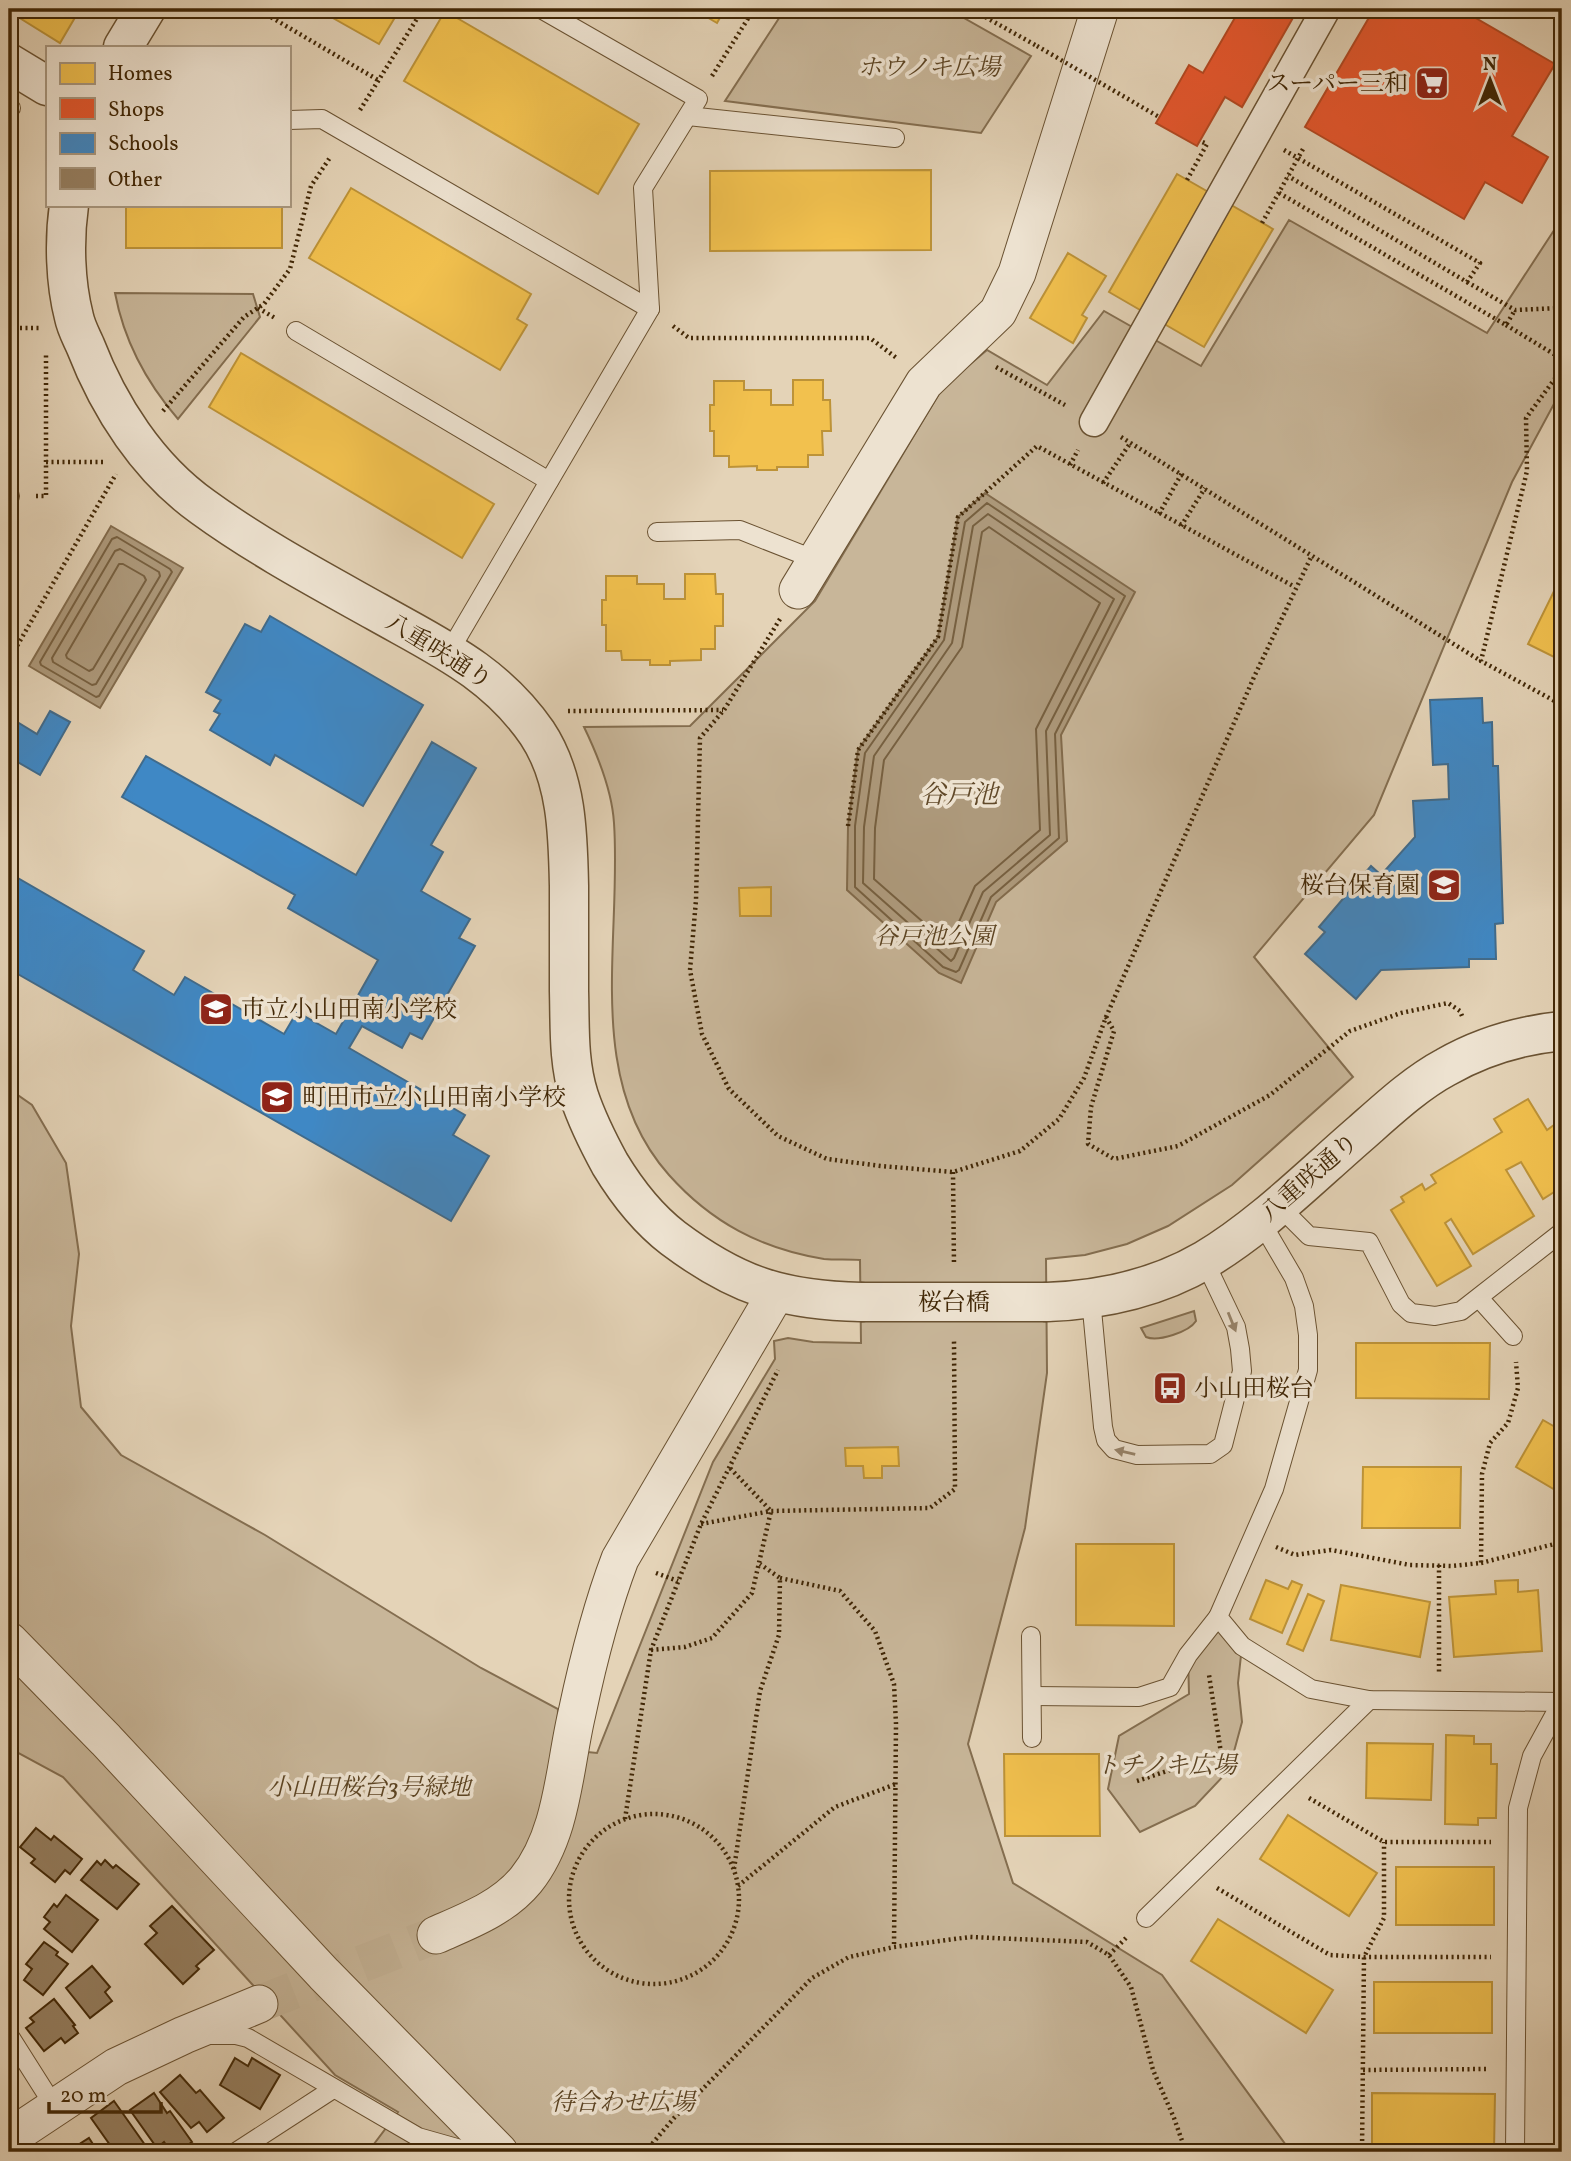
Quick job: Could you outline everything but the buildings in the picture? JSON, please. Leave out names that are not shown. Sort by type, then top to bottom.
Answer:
[{"type":"street","points":[[124,46],[146,9]]},
{"type":"street","points":[[807,575],[924,383],[998,312],[1017,272],[1100,9]]},
{"type":"street","points":[[1094,422],[1325,9]]},
{"type":"street","points":[[9,63],[46,85]]},
{"type":"street","name":"八重咲通り","points":[[69,206],[68,269],[74,318],[97,377],[139,444],[164,474],[201,506],[278,556],[449,652],[488,678],[521,711],[540,737],[553,765],[562,795],[568,836],[570,1047],[578,1093],[597,1141],[623,1185],[655,1224],[695,1254],[731,1276],[776,1293],[820,1301],[861,1302]]},
{"type":"street","name":"八重咲通り","points":[[1047,1302],[1091,1300],[1141,1287],[1204,1260],[1269,1213],[1388,1108],[1445,1067],[1507,1041],[1562,1031]]},
{"type":"street","points":[[436,1935],[486,1914],[525,1881],[545,1849],[555,1821],[576,1713],[604,1601],[621,1559],[776,1293]]},
{"type":"street","name":"桜台橋","points":[[861,1302],[1047,1302]]},
{"type":"street","points":[[9,1641],[106,1740],[324,1974],[499,2152]]},
{"type":"street","points":[[9,2138],[116,2067],[259,2004]]},
{"type":"lane","points":[[449,652],[650,309],[643,188],[698,99],[541,9]]},
{"type":"lane","points":[[688,116],[895,138]]},
{"type":"lane","points":[[290,120],[322,120],[650,309]]},
{"type":"lane","points":[[296,331],[549,481]]},
{"type":"lane","points":[[657,532],[740,530],[807,575]]},
{"type":"lane","points":[[1269,1213],[1309,1236],[1369,1242],[1401,1304],[1411,1313],[1434,1316],[1461,1311],[1562,1232]]},
{"type":"lane","points":[[1032,1696],[1139,1697],[1170,1688],[1188,1655],[1218,1617],[1273,1489],[1308,1370],[1308,1335],[1304,1306],[1269,1213]]},
{"type":"lane","points":[[1091,1300],[1103,1427],[1114,1450],[1137,1455],[1210,1454],[1223,1445],[1242,1371],[1236,1327],[1204,1260]]},
{"type":"lane","points":[[1479,1298],[1513,1336]]},
{"type":"lane","points":[[1218,1617],[1242,1646],[1311,1689],[1369,1700],[1562,1702],[1532,1756],[1518,1808],[1515,2152]]},
{"type":"lane","points":[[1031,1636],[1032,1738]]},
{"type":"lane","points":[[1146,1918],[1369,1700]]},
{"type":"lane","points":[[9,2035],[54,2106]]},
{"type":"lane","points":[[184,2035],[236,2035],[248,2038],[418,2137],[471,2152]]},
{"type":"lane","points":[[236,2152],[333,2089]]},
{"type":"path","points":[[257,9],[378,80]]},
{"type":"path","points":[[160,414],[244,317],[264,304],[290,270],[311,186],[423,9]]},
{"type":"path","points":[[698,99],[754,9]]},
{"type":"path","points":[[971,9],[1159,117]]},
{"type":"path","points":[[1187,180],[1207,144],[1200,141]]},
{"type":"path","points":[[1262,223],[1303,149]]},
{"type":"path","points":[[1311,165],[1480,263],[1467,282]]},
{"type":"path","points":[[1288,176],[1514,310],[1562,308]]},
{"type":"path","points":[[1279,192],[1562,359]]},
{"type":"path","points":[[650,309],[689,338],[870,338],[924,383]]},
{"type":"path","points":[[1506,325],[1514,310]]},
{"type":"path","points":[[9,328],[41,328]]},
{"type":"path","points":[[10,496],[46,496],[46,342]]},
{"type":"path","points":[[962,348],[1131,442],[1481,661],[1562,705]]},
{"type":"path","points":[[1481,661],[1527,471],[1526,418],[1562,369]]},
{"type":"path","points":[[1103,483],[1131,442]]},
{"type":"path","points":[[848,826],[858,750],[938,637],[958,517],[1037,446],[1295,587]]},
{"type":"path","points":[[46,461],[108,461]]},
{"type":"path","points":[[9,660],[117,473]]},
{"type":"path","points":[[1159,514],[1182,473]]},
{"type":"path","points":[[1181,526],[1205,488]]},
{"type":"path","points":[[807,575],[724,710],[701,738],[696,900],[690,970],[702,1034],[729,1089],[778,1136],[827,1159],[953,1172],[1020,1151],[1059,1119],[1084,1078],[1107,1017],[1248,689],[1311,555]]},
{"type":"path","points":[[565,711],[724,710]]},
{"type":"path","points":[[1107,1017],[1114,1031],[1091,1107],[1088,1144],[1114,1159],[1178,1146],[1270,1095],[1350,1031],[1401,1013],[1448,1003],[1460,1011],[1464,1020]]},
{"type":"path","points":[[953,1172],[954,1268]]},
{"type":"path","points":[[1481,1563],[1482,1474],[1490,1443],[1508,1423],[1518,1388],[1513,1336]]},
{"type":"path","points":[[701,1524],[771,1511],[930,1508],[955,1489],[954,1337]]},
{"type":"path","points":[[625,1819],[651,1650],[701,1524],[783,1360]]},
{"type":"path","points":[[729,1467],[771,1511]]},
{"type":"path","points":[[651,1650],[685,1647],[712,1639],[752,1593],[771,1511]]},
{"type":"path","points":[[1253,1537],[1295,1555],[1331,1550],[1410,1565],[1481,1563],[1562,1542]]},
{"type":"path","points":[[760,1564],[780,1578],[840,1591],[875,1631],[894,1684],[894,1947]]},
{"type":"path","points":[[1438,1565],[1439,1702]]},
{"type":"path","points":[[734,1869],[760,1690],[779,1635],[780,1578]]},
{"type":"path","points":[[1137,1781],[1221,1753],[1208,1666]]},
{"type":"path","points":[[1285,1783],[1384,1842],[1518,1842]]},
{"type":"path","points":[[738,1886],[835,1807],[896,1784]]},
{"type":"path","points":[[651,1814],[678,1817],[702,1828],[721,1846],[734,1869],[740,1897],[736,1926],[723,1951],[701,1971],[675,1982],[646,1984],[618,1977],[595,1961],[578,1938],[569,1910],[570,1881],[581,1855],[600,1833],[625,1819],[651,1814]]},
{"type":"path","points":[[1362,2152],[1364,1957],[1384,1918],[1384,1842]]},
{"type":"path","points":[[1192,1873],[1330,1955],[1517,1956]]},
{"type":"path","points":[[645,2152],[674,2118],[812,1978],[849,1957],[894,1947],[970,1937],[1087,1942],[1109,1955],[1131,1987],[1153,2070],[1186,2152]]},
{"type":"path","points":[[1363,2070],[1516,2069]]},
{"type":"green space","name":"ホウノキ広場","points":[[785,9],[948,9],[1031,56],[981,133],[725,101]]},
{"type":"green space","points":[[1562,218],[1562,389],[1512,482],[1374,815],[1254,957],[1353,1077],[1232,1185],[1168,1226],[1127,1244],[1085,1255],[1046,1259],[1047,1373],[1025,1528],[968,1744],[1013,1883],[1162,1975],[1291,2152],[368,2152],[398,2112],[335,2075],[63,1777],[9,1748],[9,1089],[32,1105],[66,1163],[79,1254],[71,1326],[81,1407],[121,1455],[265,1535],[481,1668],[558,1709],[557,1749],[597,1753],[713,1462],[775,1359],[774,1341],[788,1338],[813,1342],[861,1343],[860,1260],[824,1259],[801,1254],[739,1231],[702,1207],[685,1192],[669,1175],[642,1137],[625,1096],[616,1052],[612,1007],[615,868],[613,811],[604,774],[584,727],[690,726],[815,601],[943,387],[987,350],[1047,385],[1104,311],[1201,366],[1289,220],[1487,333]]},
{"type":"green space","points":[[115,293],[253,294],[260,317],[178,419],[146,376],[130,344]]},
{"type":"green space","points":[[1194,1311],[1196,1321],[1187,1329],[1173,1335],[1146,1337],[1141,1328]]},
{"type":"green space","name":"トチノキ広場","points":[[1218,1617],[1242,1646],[1238,1683],[1242,1722],[1229,1770],[1195,1806],[1140,1832],[1108,1789],[1119,1736],[1189,1694],[1188,1655]]},
{"type":"water","name":"谷戸池","points":[[985,493],[1135,592],[1061,735],[1067,841],[996,902],[961,983],[939,973],[847,890],[848,826],[858,750],[938,637],[958,517]]},
{"type":"water","points":[[111,526],[183,568],[100,708],[29,666]]},
{"type":"tunnel","points":[[259,2004],[436,1935]]},
{"type":"place","name":"スーパー三和","points":[[1432,83]]},
{"type":"place","name":"桜台保育園","points":[[1444,885]]},
{"type":"place","name":"市立小山田南小学校","points":[[216,1009]]},
{"type":"place","name":"町田市立小山田南小学校","points":[[277,1097]]},
{"type":"place","name":"小山田桜台","points":[[1170,1388]]},
{"type":"park label","name":"谷戸池公園","points":[[934,936]]},
{"type":"park label","name":"小山田桜台3号緑地","points":[[369,1787]]},
{"type":"park label","name":"待合わせ広場","points":[[623,2102]]}]
